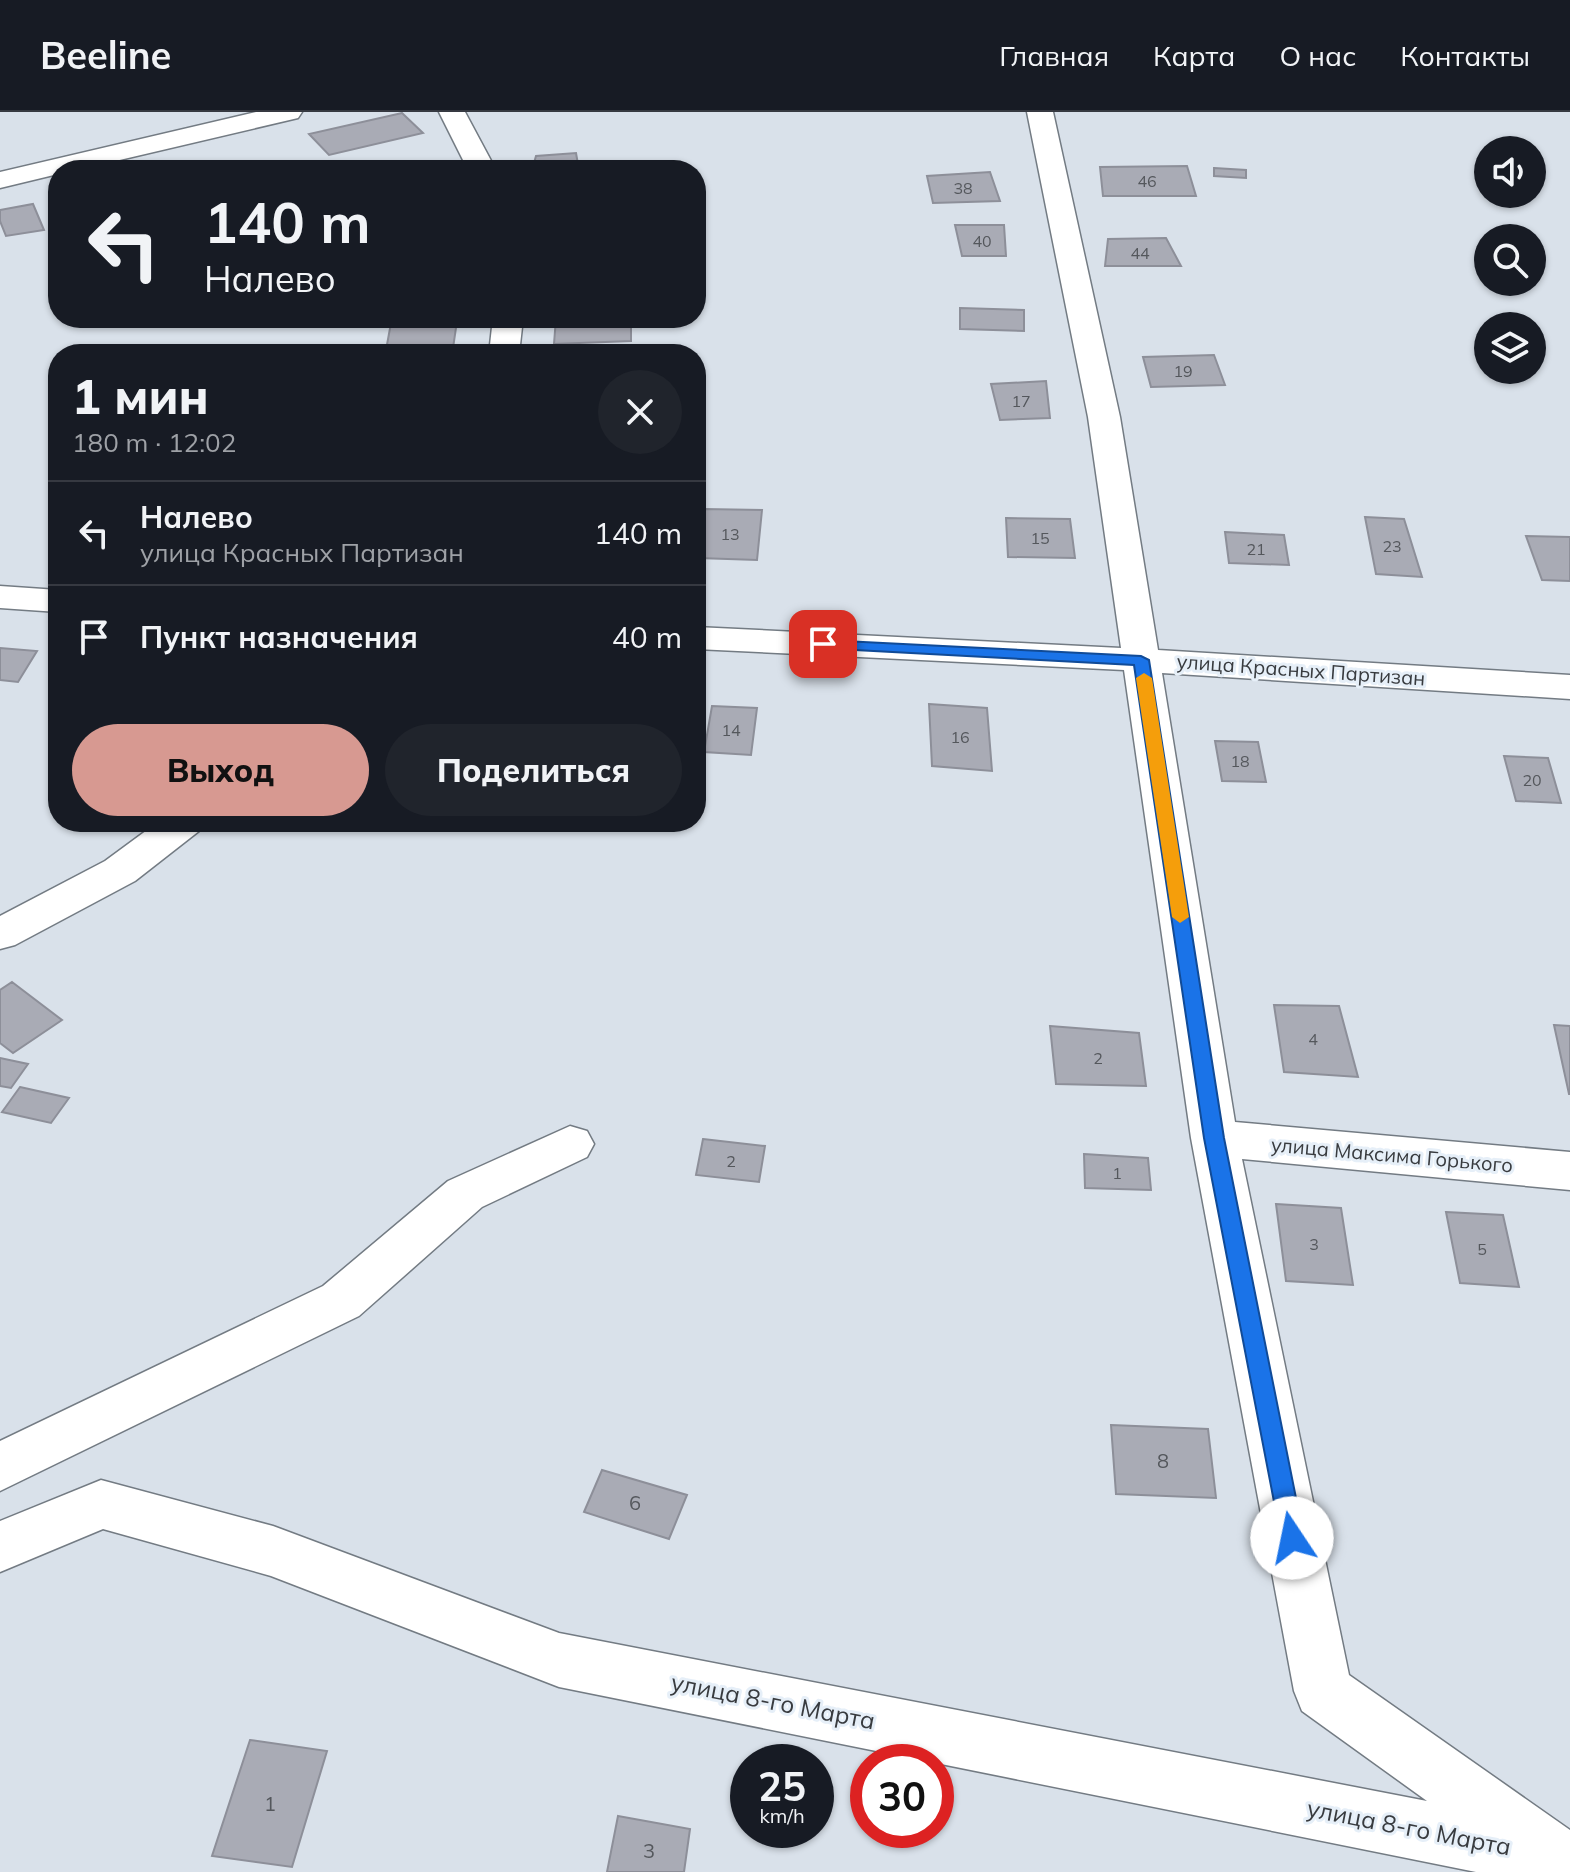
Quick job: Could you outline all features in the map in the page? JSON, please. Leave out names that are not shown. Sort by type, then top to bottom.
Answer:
[{"type":"street","points":[[85,160],[289,112]]},
{"type":"street","points":[[452,112],[477,160]]},
{"type":"street","points":[[1040,112],[1104,417],[1214,1138],[1323,1691],[1563,1858]]},
{"type":"street","points":[[0,180],[48,169]]},
{"type":"street","points":[[0,597],[48,600]]},
{"type":"street","name":"улица Красных Партизан","points":[[706,638],[1141,660],[1570,687]]},
{"type":"street","points":[[0,934],[120,871],[172,832]]},
{"type":"street","name":"улица Максима Горького","points":[[1214,1138],[1570,1171]]},
{"type":"street","points":[[0,1467],[341,1301],[465,1194],[570,1144]]},
{"type":"street","name":"улица 8-го Марта","points":[[0,1547],[101,1504],[273,1551],[559,1660],[1563,1858]]},
{"type":"building","points":[[402,113],[423,133],[329,155],[309,134]]},
{"type":"building","points":[[576,153],[577,160],[535,160],[536,156]]},
{"type":"building","points":[[1187,166],[1196,196],[1103,196],[1100,167]]},
{"type":"building","points":[[1214,168],[1246,170],[1246,178],[1214,176]]},
{"type":"building","points":[[990,172],[1000,201],[933,203],[927,176]]},
{"type":"building","points":[[33,204],[44,230],[6,236],[0,221],[0,210]]},
{"type":"building","points":[[955,225],[1004,225],[1006,256],[962,256]]},
{"type":"building","points":[[1166,238],[1181,266],[1105,266],[1108,239]]},
{"type":"building","points":[[960,308],[1024,310],[1024,331],[960,329]]},
{"type":"building","points":[[390,328],[456,328],[454,344],[387,344]]},
{"type":"building","points":[[555,328],[631,328],[631,341],[554,344]]},
{"type":"building","points":[[1214,355],[1225,385],[1151,387],[1143,357]]},
{"type":"building","points":[[1046,381],[1050,418],[1000,420],[991,384]]},
{"type":"building","points":[[706,509],[762,510],[757,560],[706,558]]},
{"type":"building","points":[[1365,517],[1404,519],[1422,577],[1376,574]]},
{"type":"building","points":[[1006,518],[1070,519],[1075,558],[1008,557]]},
{"type":"building","points":[[1225,532],[1284,535],[1289,565],[1229,563]]},
{"type":"building","points":[[1526,536],[1570,537],[1570,581],[1542,580]]},
{"type":"building","points":[[0,648],[37,651],[18,682],[0,680]]},
{"type":"building","points":[[929,704],[987,708],[992,771],[932,766]]},
{"type":"building","points":[[712,706],[757,708],[751,755],[706,752]]},
{"type":"building","points":[[1215,741],[1258,742],[1266,782],[1222,781]]},
{"type":"building","points":[[1504,756],[1548,758],[1561,803],[1516,801]]},
{"type":"building","points":[[12,982],[62,1020],[13,1053],[0,1043],[0,990]]},
{"type":"building","points":[[1274,1005],[1339,1006],[1358,1077],[1284,1072]]},
{"type":"building","points":[[1554,1025],[1570,1026],[1570,1094],[1569,1094]]},
{"type":"building","points":[[1050,1026],[1139,1033],[1146,1086],[1056,1084]]},
{"type":"building","points":[[0,1058],[28,1064],[11,1088],[0,1086]]},
{"type":"building","points":[[20,1087],[69,1098],[51,1123],[2,1112]]},
{"type":"building","points":[[703,1139],[765,1146],[759,1182],[696,1175]]},
{"type":"building","points":[[1084,1154],[1148,1158],[1151,1190],[1085,1188]]},
{"type":"building","points":[[1276,1204],[1341,1208],[1353,1285],[1286,1281]]},
{"type":"building","points":[[1446,1212],[1503,1215],[1519,1287],[1460,1283]]},
{"type":"building","points":[[1111,1425],[1208,1429],[1216,1498],[1116,1494]]},
{"type":"building","points":[[602,1470],[687,1495],[669,1539],[584,1512]]},
{"type":"building","points":[[250,1740],[327,1751],[292,1867],[212,1856]]},
{"type":"building","points":[[618,1816],[690,1829],[684,1872],[607,1872]]},
{"type":"slow traffic","points":[[1144,678],[1180,917]]},
{"type":"route","points":[[823,644],[1141,660],[1214,1138],[1292,1538]]}]
